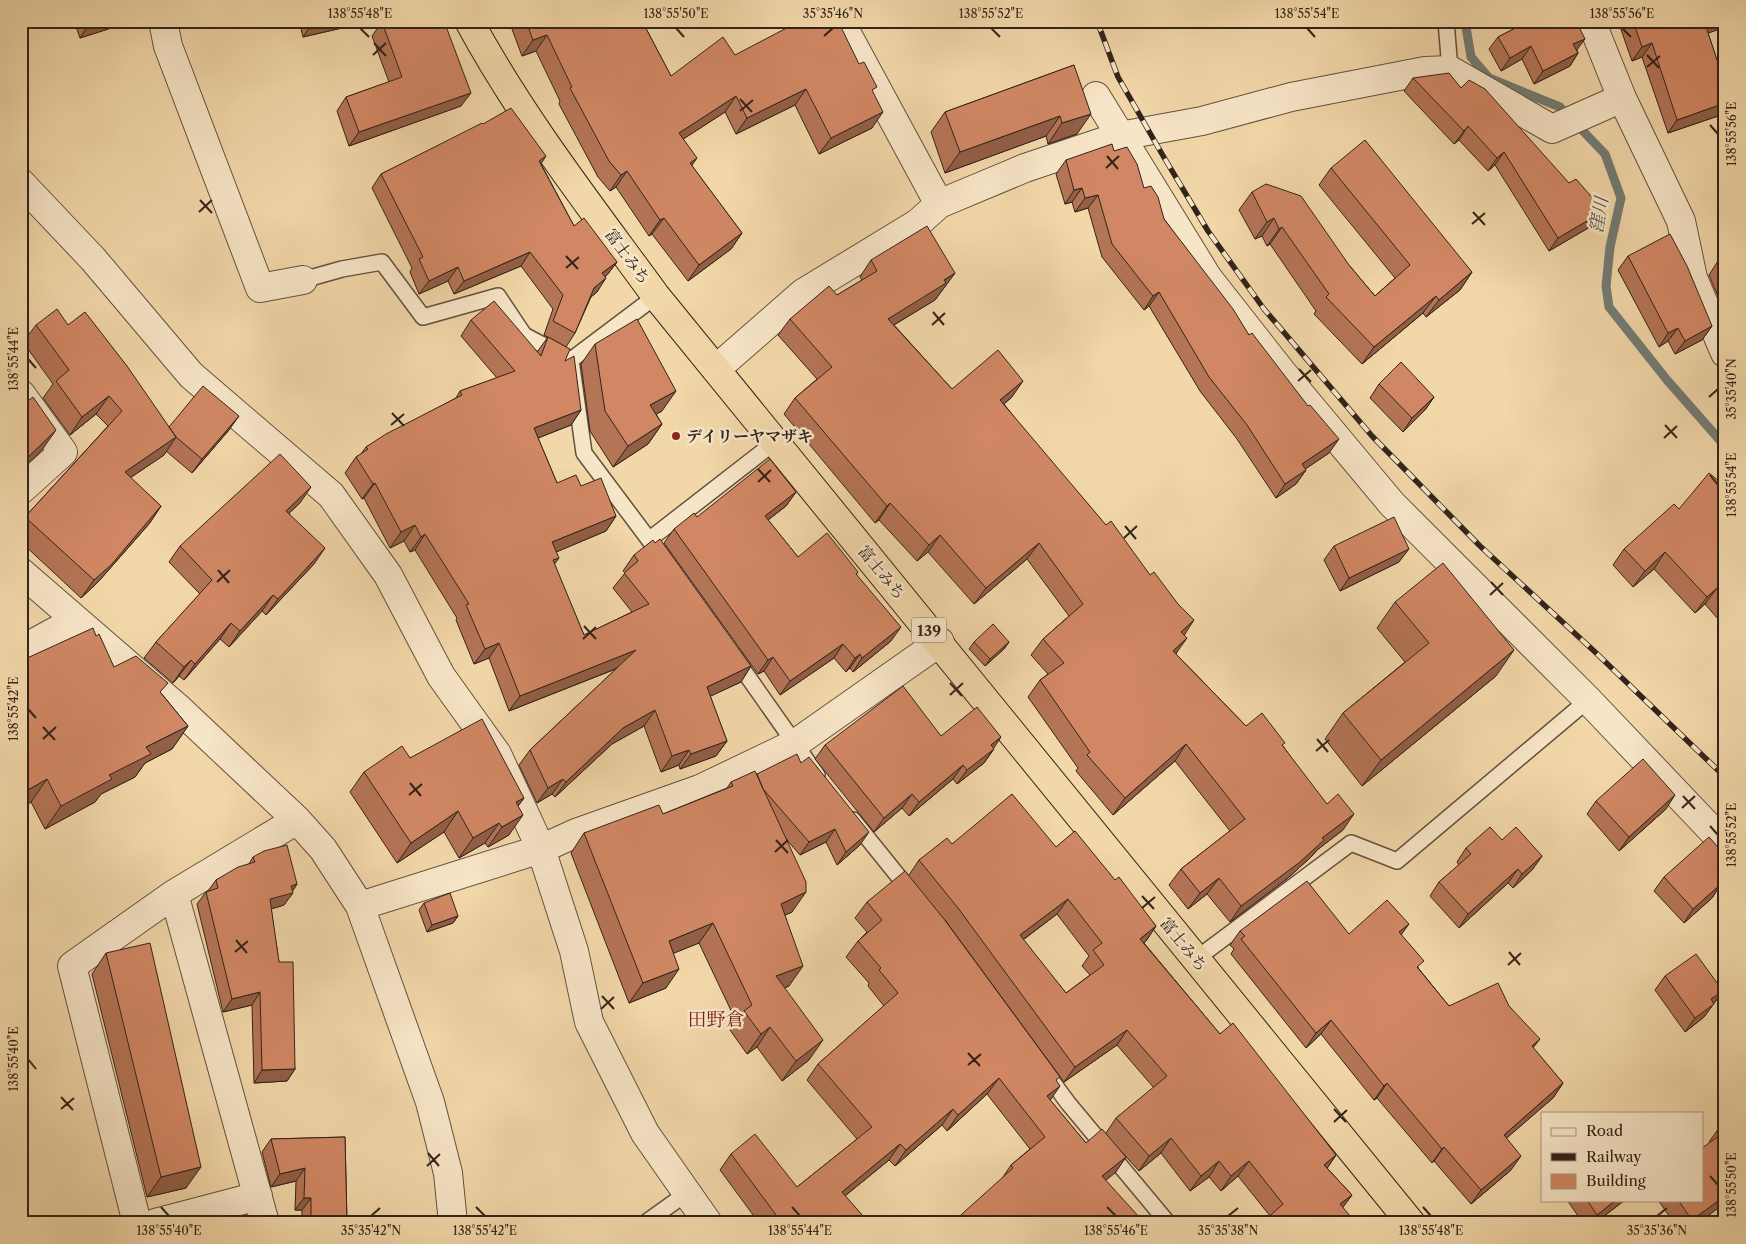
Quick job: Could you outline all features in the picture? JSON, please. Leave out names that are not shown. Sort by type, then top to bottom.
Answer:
[{"type":"highway","name":"富士みち","points":[[469,21],[495,69],[558,162],[656,296],[940,642],[1411,1223]]},
{"type":"street","points":[[163,21],[168,46],[260,288],[303,280]]},
{"type":"street","points":[[840,21],[939,204]]},
{"type":"street","points":[[1591,21],[1622,98],[1681,221],[1693,278],[1725,353]]},
{"type":"street","points":[[716,369],[803,293],[918,223],[939,204],[1025,168],[1120,136],[1202,121],[1291,97],[1425,71],[1450,70],[1552,130],[1622,98]]},
{"type":"street","points":[[1096,96],[1208,278],[1287,378],[1392,504],[1588,700],[1725,844]]},
{"type":"street","points":[[21,183],[93,259],[191,374],[331,495],[388,575],[440,676],[497,754],[542,849],[574,951],[589,1022],[645,1133],[708,1223]]},
{"type":"street","points":[[21,394],[62,452],[21,490]]},
{"type":"street","points":[[21,572],[197,726],[297,820],[323,848],[360,906],[430,1102],[448,1173],[453,1223]]},
{"type":"street","points":[[21,650],[76,620]]},
{"type":"street","points":[[360,906],[542,849],[576,833],[700,789],[796,743],[940,642]]},
{"type":"street","points":[[137,1223],[72,966],[174,894],[297,820]]},
{"type":"street","points":[[174,894],[265,1223]]},
{"type":"street","points":[[155,1223],[258,1196]]},
{"type":"lane","points":[[1446,21],[1450,70]]},
{"type":"lane","points":[[303,280],[342,269],[382,262],[423,317],[498,296],[524,335],[571,360]]},
{"type":"lane","points":[[571,360],[656,296]]},
{"type":"lane","points":[[571,360],[584,453],[672,571]]},
{"type":"lane","points":[[650,539],[775,442]]},
{"type":"lane","points":[[723,641],[796,743],[804,760],[829,790]]},
{"type":"lane","points":[[1196,959],[1351,843],[1397,860],[1588,700]]},
{"type":"lane","points":[[841,806],[922,906]]},
{"type":"lane","points":[[1039,1063],[1068,1103],[1168,1223]]},
{"type":"lane","points":[[645,1223],[687,1193]]},
{"type":"building","points":[[444,21],[471,93],[359,132],[346,97],[402,77],[382,22]]},
{"type":"building","points":[[526,21],[642,21],[671,76],[723,37],[735,55],[800,21],[838,21],[859,64],[864,62],[877,87],[872,90],[883,112],[831,138],[806,89],[747,118],[736,96],[679,133],[697,158],[690,163],[742,233],[699,265],[664,218],[660,220],[627,171],[621,175],[609,161],[570,88],[572,87],[547,35],[533,40]]},
{"type":"building","points":[[1529,21],[1576,21],[1585,39],[1573,44],[1578,53],[1543,71],[1531,46],[1510,58],[1498,37]]},
{"type":"building","points":[[1633,21],[1712,21],[1705,24],[1725,84],[1725,103],[1677,120],[1652,43],[1642,47]]},
{"type":"building","points":[[1074,65],[1091,114],[1062,123],[1060,116],[960,152],[945,112]]},
{"type":"building","points":[[1449,73],[1461,88],[1469,80],[1485,89],[1569,183],[1576,179],[1604,211],[1558,238],[1504,152],[1497,158],[1468,126],[1464,131],[1413,78]]},
{"type":"building","points":[[511,108],[546,156],[539,161],[574,226],[584,218],[617,262],[602,273],[606,278],[594,288],[575,333],[553,321],[563,295],[530,252],[464,281],[458,267],[429,281],[419,259],[423,257],[381,174],[483,124]]},
{"type":"building","points":[[1365,140],[1472,272],[1439,300],[1436,296],[1374,347],[1326,297],[1329,294],[1282,227],[1279,229],[1274,218],[1267,222],[1252,192],[1266,184],[1301,196],[1349,265],[1375,296],[1410,265],[1331,168]]},
{"type":"building","points":[[1112,144],[1114,151],[1127,147],[1137,164],[1144,188],[1151,186],[1158,197],[1164,219],[1233,309],[1249,335],[1252,333],[1308,406],[1310,405],[1339,439],[1302,464],[1306,470],[1285,484],[1247,425],[1209,377],[1159,292],[1153,296],[1112,244],[1098,195],[1085,198],[1082,188],[1074,190],[1066,160]]},
{"type":"building","points":[[927,226],[955,273],[944,280],[946,283],[888,319],[952,389],[998,350],[1023,381],[1000,400],[1106,525],[1111,521],[1150,575],[1154,572],[1178,604],[1194,620],[1181,632],[1187,638],[1173,651],[1246,726],[1262,713],[1285,743],[1282,745],[1327,804],[1338,794],[1354,814],[1322,838],[1324,840],[1300,862],[1241,906],[1219,878],[1200,893],[1181,869],[1245,819],[1186,744],[1125,798],[1087,755],[1090,752],[1040,680],[1064,663],[1043,639],[1083,604],[1039,543],[986,588],[940,535],[929,545],[890,503],[887,506],[795,398],[832,367],[790,319],[829,286],[837,295],[877,271],[871,260]]},
{"type":"building","points":[[1670,234],[1687,266],[1712,326],[1685,341],[1678,328],[1668,333],[1628,256]]},
{"type":"building","points":[[1725,258],[1725,276],[1718,261]]},
{"type":"building","points":[[494,301],[541,356],[548,337],[570,349],[565,361],[574,356],[581,410],[534,428],[557,483],[576,475],[581,486],[601,478],[616,516],[552,542],[559,558],[553,560],[584,635],[649,604],[624,573],[638,561],[634,555],[653,540],[655,543],[660,539],[751,666],[707,687],[727,741],[691,754],[689,750],[672,756],[655,710],[623,728],[566,782],[563,779],[548,788],[530,750],[636,650],[520,696],[499,643],[485,649],[466,605],[469,604],[425,534],[421,537],[415,525],[401,532],[375,483],[373,484],[356,457],[368,449],[366,447],[386,434],[462,395],[460,391],[515,371],[471,320]]},
{"type":"building","points":[[57,309],[68,325],[85,312],[127,366],[176,437],[125,472],[161,506],[111,565],[94,580],[25,517],[122,411],[109,396],[82,417],[56,381],[69,370],[36,325]]},
{"type":"building","points":[[637,319],[676,391],[650,405],[662,424],[628,446],[605,411],[595,344]]},
{"type":"building","points":[[1401,362],[1434,397],[1412,418],[1379,384]]},
{"type":"building","points":[[203,386],[239,416],[202,459],[176,437],[169,427]]},
{"type":"building","points":[[33,397],[56,430],[21,464],[21,406]]},
{"type":"building","points":[[280,454],[311,487],[286,511],[325,548],[278,599],[273,595],[240,631],[231,623],[195,664],[191,660],[184,667],[156,642],[212,580],[180,546]]},
{"type":"building","points":[[770,459],[796,492],[765,516],[798,557],[827,533],[858,572],[856,574],[901,627],[862,658],[860,654],[855,658],[843,644],[790,681],[773,657],[768,660],[674,529],[694,513],[697,517]]},
{"type":"building","points":[[1709,473],[1725,486],[1725,535],[1719,542],[1725,549],[1725,597],[1717,588],[1707,597],[1665,552],[1645,571],[1624,549],[1674,504],[1679,509]]},
{"type":"building","points":[[1394,517],[1409,549],[1349,578],[1334,546]]},
{"type":"building","points":[[1443,563],[1514,650],[1381,760],[1343,713],[1429,643],[1395,602]]},
{"type":"building","points":[[993,624],[1009,642],[990,659],[974,642]]},
{"type":"building","points":[[93,628],[96,636],[99,634],[114,667],[136,656],[168,683],[160,692],[188,726],[146,747],[151,754],[109,775],[112,779],[61,806],[47,779],[21,794],[21,656],[25,659]]},
{"type":"building","points":[[903,686],[941,736],[977,707],[1001,737],[991,745],[994,749],[967,770],[963,765],[919,802],[912,794],[884,818],[825,745]]},
{"type":"building","points":[[482,719],[524,798],[516,802],[523,815],[502,827],[499,823],[473,838],[458,811],[411,843],[364,772],[402,746],[410,758]]},
{"type":"building","points":[[797,754],[801,763],[809,757],[869,832],[846,852],[835,829],[809,842],[763,789],[757,774]]},
{"type":"building","points":[[1643,759],[1675,795],[1629,837],[1596,801]]},
{"type":"building","points":[[755,771],[806,882],[806,892],[781,904],[803,966],[776,976],[823,1040],[796,1061],[770,1027],[761,1034],[744,1011],[752,1005],[713,923],[669,941],[679,969],[643,983],[584,833],[659,805],[663,814],[733,786],[731,782]]},
{"type":"building","points":[[1012,794],[1056,847],[1075,831],[1115,880],[1119,877],[1156,926],[1140,939],[1220,1034],[1233,1023],[1336,1155],[1324,1165],[1352,1195],[1340,1204],[1356,1223],[1262,1223],[1283,1204],[1249,1161],[1231,1176],[1219,1161],[1201,1176],[1171,1138],[1149,1156],[1116,1118],[1167,1076],[1127,1030],[1075,1067],[958,908],[919,860],[947,838],[952,844]],"holes":[[[1068,899],[1102,943],[1093,950],[1104,965],[1066,993],[1020,935]]]},
{"type":"building","points":[[1490,827],[1502,840],[1516,827],[1542,856],[1522,874],[1518,869],[1468,914],[1439,882],[1471,854],[1466,848]]},
{"type":"building","points":[[1709,837],[1725,855],[1725,875],[1718,881],[1721,884],[1693,909],[1664,877]]},
{"type":"building","points":[[287,845],[297,884],[291,886],[293,893],[270,899],[279,962],[293,962],[295,1069],[262,1070],[260,992],[232,999],[206,892],[218,888],[216,880],[238,867],[255,862],[253,857],[264,851]]},
{"type":"building","points":[[905,871],[944,919],[1060,1077],[1056,1080],[1060,1086],[1047,1096],[1086,1143],[1102,1129],[1126,1157],[1102,1176],[1140,1218],[1134,1223],[952,1223],[1013,1168],[1011,1165],[1045,1137],[999,1078],[958,1115],[953,1109],[906,1150],[900,1144],[842,1192],[869,1223],[782,1223],[731,1154],[755,1134],[797,1187],[872,1127],[818,1064],[898,993],[879,970],[881,968],[858,941],[882,920],[867,902]]},
{"type":"building","points":[[1307,881],[1349,934],[1387,900],[1409,924],[1399,932],[1424,961],[1417,967],[1449,1006],[1498,983],[1509,1006],[1540,1039],[1532,1046],[1563,1083],[1504,1135],[1521,1156],[1481,1190],[1444,1147],[1442,1149],[1387,1083],[1384,1086],[1331,1020],[1316,1033],[1241,939],[1245,936],[1240,931]]},
{"type":"building","points":[[450,893],[458,916],[432,925],[424,903]]},
{"type":"building","points":[[150,943],[201,1167],[161,1177],[106,953]]},
{"type":"building","points":[[1696,954],[1723,991],[1711,999],[1714,1004],[1695,1018],[1665,976]]},
{"type":"building","points":[[1725,1124],[1725,1184],[1722,1186],[1725,1196],[1692,1220],[1679,1202],[1704,1202],[1704,1147],[1723,1133],[1719,1128]]},
{"type":"building","points":[[345,1137],[347,1223],[311,1223],[311,1198],[304,1198],[305,1168],[280,1174],[271,1139]]},
{"type":"building","points":[[1588,1202],[1613,1202],[1597,1215]]},
{"type":"waterway","name":"窪川","points":[[1465,21],[1471,57],[1489,78],[1560,107],[1605,154],[1621,198],[1610,247],[1606,286],[1609,307],[1667,380],[1725,446]]},
{"type":"railway","points":[[1097,21],[1118,77],[1162,154],[1208,231],[1264,309],[1372,436],[1480,546],[1594,651],[1725,777]]},
{"type":"place","name":"デイリーヤマザキ","points":[[676,436]]},
{"type":"district","name":"田野倉","points":[[716,1019]]}]
